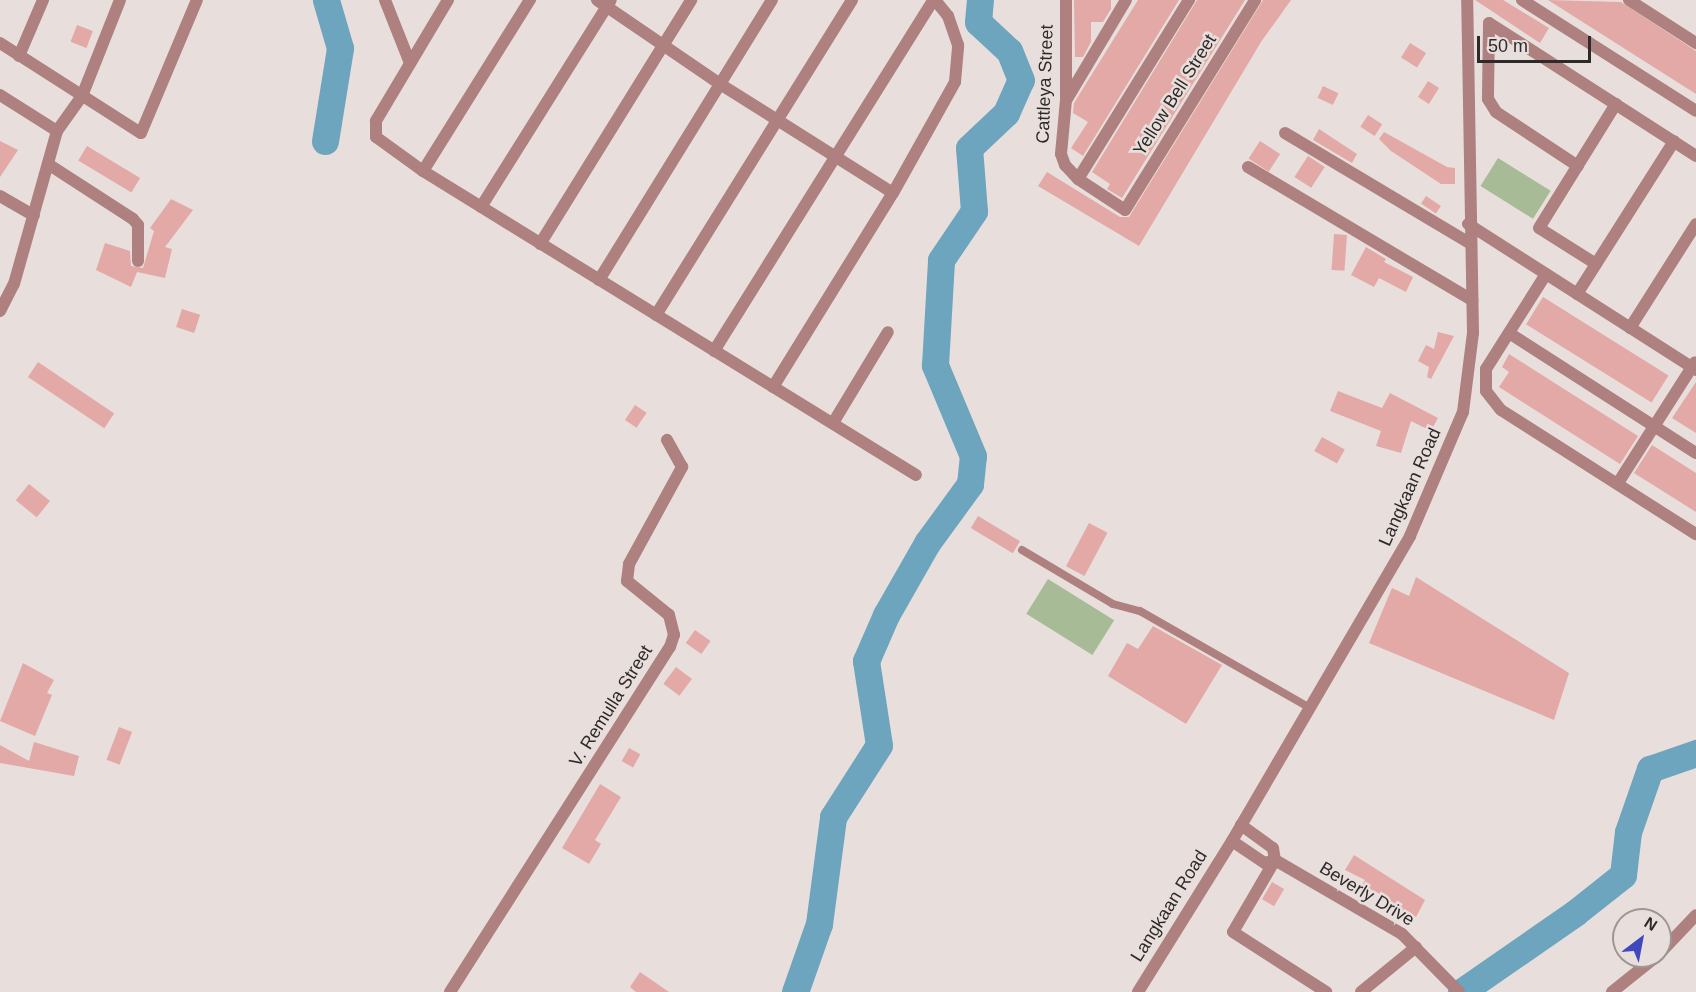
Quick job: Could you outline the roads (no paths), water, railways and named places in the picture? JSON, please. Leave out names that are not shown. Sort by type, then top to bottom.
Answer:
[{"type":"street","points":[[19,56],[43,0]]},
{"type":"street","points":[[0,311],[15,284],[57,131],[82,96],[120,0]]},
{"type":"street","points":[[0,43],[141,134],[197,0]]},
{"type":"street","points":[[386,0],[410,63]]},
{"type":"street","points":[[448,0],[373,129],[376,136],[423,171],[916,475]]},
{"type":"street","points":[[423,171],[530,0]]},
{"type":"street","points":[[540,243],[691,0]]},
{"type":"street","points":[[599,280],[772,0]]},
{"type":"street","points":[[656,315],[852,0]]},
{"type":"street","points":[[714,351],[934,0],[948,16],[958,45],[955,82],[893,193],[773,387]]},
{"type":"street","name":"Cattleya Street","points":[[1066,0],[1066,100],[1061,154],[1065,165],[1078,179],[1125,210]]},
{"type":"street","points":[[1066,100],[1120,6],[1126,0]]},
{"type":"street","points":[[1078,179],[1189,0]]},
{"type":"street","name":"Yellow Bell Street","points":[[1125,210],[1255,0]]},
{"type":"street","name":"Langkaan Road","points":[[1138,992],[1232,841],[1410,536],[1463,412],[1470,377],[1473,300],[1468,242],[1467,0]]},
{"type":"street","points":[[1522,0],[1696,111]]},
{"type":"street","points":[[1629,0],[1696,43]]},
{"type":"street","points":[[481,207],[605,2],[720,84],[893,193]]},
{"type":"street","points":[[1578,166],[1496,112],[1488,99],[1489,23],[1696,156]]},
{"type":"street","points":[[0,95],[57,131]]},
{"type":"street","points":[[1596,264],[1539,228],[1616,104]]},
{"type":"street","points":[[1285,133],[1468,242]]},
{"type":"street","points":[[1576,294],[1674,141]]},
{"type":"street","points":[[48,164],[133,219],[138,225],[138,261]]},
{"type":"street","points":[[1248,167],[1473,300]]},
{"type":"street","points":[[0,196],[34,216]]},
{"type":"street","points":[[1630,328],[1696,224]]},
{"type":"street","points":[[1468,225],[1630,328],[1695,366],[1618,483]]},
{"type":"street","points":[[1546,274],[1486,369],[1486,391],[1502,410],[1696,534]]},
{"type":"street","points":[[833,423],[888,332]]},
{"type":"street","points":[[1509,333],[1696,453]]},
{"type":"street","name":"V. Remulla Street","points":[[450,992],[670,647],[674,635],[669,615],[627,581],[629,564],[682,467],[667,440]]},
{"type":"street","name":"Beverly Drive","points":[[1241,825],[1273,849],[1275,860]]},
{"type":"street","name":"Beverly Drive","points":[[1232,841],[1265,863],[1275,860],[1402,934],[1459,992]]},
{"type":"street","points":[[1275,860],[1233,932],[1326,992]]},
{"type":"street","points":[[1672,940],[1696,915]]},
{"type":"street","points":[[1361,992],[1416,947]]},
{"type":"street","points":[[1612,992],[1642,968]]},
{"type":"lane","points":[[1022,550],[1113,604],[1140,611],[1310,708]]},
{"type":"waterway","points":[[325,141],[340,48],[326,0]]},
{"type":"waterway","points":[[795,992],[819,924],[833,817],[879,745],[866,661],[886,615],[927,543],[970,484],[973,456],[935,365],[941,260],[974,211],[969,148],[1006,113],[1021,80],[1009,51],[978,22],[980,0]]},
{"type":"waterway","points":[[1461,992],[1575,913],[1623,875],[1628,832],[1650,769],[1696,753]]}]
